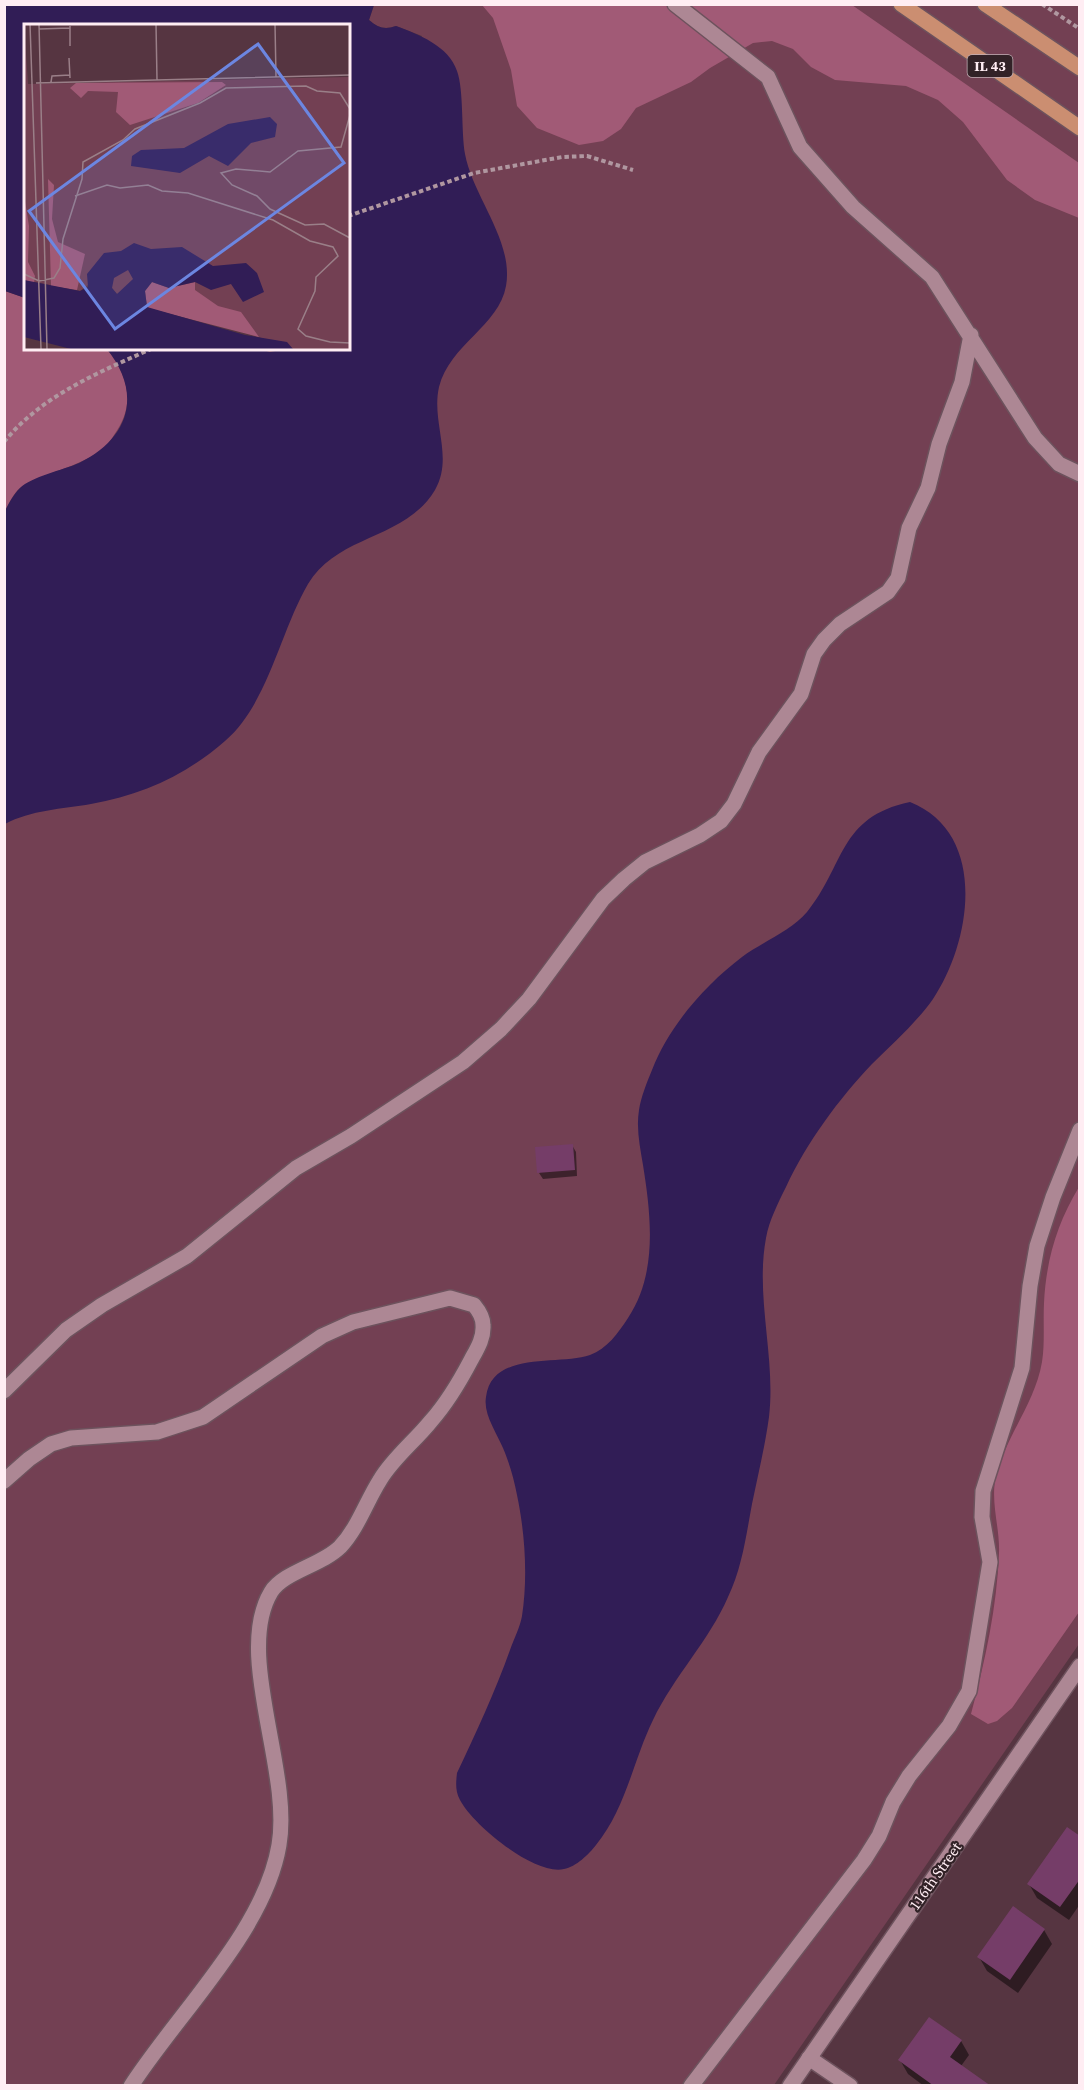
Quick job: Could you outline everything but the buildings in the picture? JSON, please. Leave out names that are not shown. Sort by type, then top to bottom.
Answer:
[{"type":"main road","name":"IL 43","points":[[901,4],[1080,128]]},
{"type":"main road","points":[[985,4],[1080,68]]},
{"type":"street","points":[[675,4],[768,77],[800,147],[853,207],[932,277],[1047,453],[1059,464],[1080,474]]},
{"type":"street","points":[[4,1391],[66,1330],[102,1305],[187,1256],[296,1168],[351,1136],[463,1062],[501,1029],[529,999],[603,899],[624,879],[645,862],[700,835],[721,820],[734,804],[759,752],[801,694],[814,654],[819,647],[840,624],[888,592],[898,578],[909,528],[928,488],[939,444],[962,382],[971,335]]},
{"type":"street","points":[[691,2085],[864,1860],[879,1836],[898,1793],[949,1726],[969,1691],[990,1562],[982,1517],[983,1491],[1022,1368],[1030,1286],[1038,1246],[1053,1197],[1080,1130]]},
{"type":"street","points":[[4,1481],[29,1459],[51,1444],[71,1438],[157,1432],[204,1417],[313,1341],[353,1322],[450,1298],[474,1305],[481,1315],[483,1326],[479,1345],[461,1378],[433,1419],[380,1480],[352,1531],[340,1547],[322,1561],[273,1590],[264,1607],[258,1629],[258,1657],[282,1817],[275,1867],[266,1892],[239,1938],[131,2085]]},
{"type":"street","name":"116th Street","points":[[790,2085],[1080,1666]]},
{"type":"street","points":[[809,2058],[850,2085]]},
{"type":"path","points":[[1042,4],[1080,29]]},
{"type":"path","points":[[350,215],[474,173],[562,157],[587,156],[633,170]]},
{"type":"path","points":[[4,442],[15,429],[50,400],[149,350]]},
{"type":"shaded area","points":[[5,4],[374,5],[369,20],[372,23],[385,28],[396,26],[423,37],[440,48],[453,62],[461,89],[463,134],[469,170],[499,236],[507,269],[502,300],[485,324],[453,359],[439,387],[437,400],[443,465],[435,490],[407,519],[353,545],[336,555],[321,568],[308,584],[298,603],[263,688],[252,708],[240,726],[210,753],[179,774],[146,789],[110,800],[36,813],[5,824],[5,511],[15,493],[25,484],[79,463],[96,453],[110,441],[120,427],[126,413],[125,381],[118,365],[107,350],[263,350],[270,352],[350,350],[350,24],[24,24],[24,298],[5,291]]},
{"type":"shaded area","points":[[374,5],[1079,5],[1079,1644],[774,2085],[5,2086],[5,291],[24,298],[24,350],[350,350],[350,340],[422,36],[396,26],[382,28],[369,20]]},
{"type":"shaded area","points":[[482,5],[852,5],[1079,163],[1079,218],[1035,200],[1007,180],[963,122],[938,100],[906,86],[835,80],[811,67],[793,49],[772,41],[753,43],[691,82],[636,108],[621,129],[603,141],[579,145],[537,128],[517,106],[511,70],[493,18]]},
{"type":"shaded area","points":[[5,291],[24,298],[24,350],[107,350],[120,369],[127,391],[127,402],[121,424],[104,448],[84,460],[23,486],[15,494],[5,511]]},
{"type":"shaded area","points":[[910,802],[935,817],[952,838],[962,863],[965,890],[963,919],[957,948],[933,999],[912,1025],[859,1078],[824,1122],[794,1170],[772,1219],[763,1260],[764,1305],[770,1372],[769,1417],[737,1575],[711,1629],[661,1704],[646,1736],[622,1800],[606,1831],[590,1852],[573,1866],[552,1869],[537,1865],[491,1835],[467,1810],[460,1800],[456,1786],[457,1773],[492,1697],[518,1629],[524,1601],[525,1555],[520,1510],[509,1465],[487,1410],[486,1397],[491,1382],[500,1372],[513,1366],[528,1362],[590,1355],[607,1345],[628,1318],[638,1301],[644,1282],[650,1243],[650,1224],[638,1117],[644,1090],[659,1054],[678,1022],[715,980],[742,957],[793,925],[807,912],[856,831],[869,819],[886,809]]},
{"type":"shaded area","points":[[1079,1187],[1079,1612],[1012,1708],[997,1721],[988,1724],[971,1714],[996,1593],[999,1553],[994,1486],[1006,1447],[1027,1406],[1038,1377],[1043,1355],[1044,1303],[1050,1257],[1059,1228]]}]
